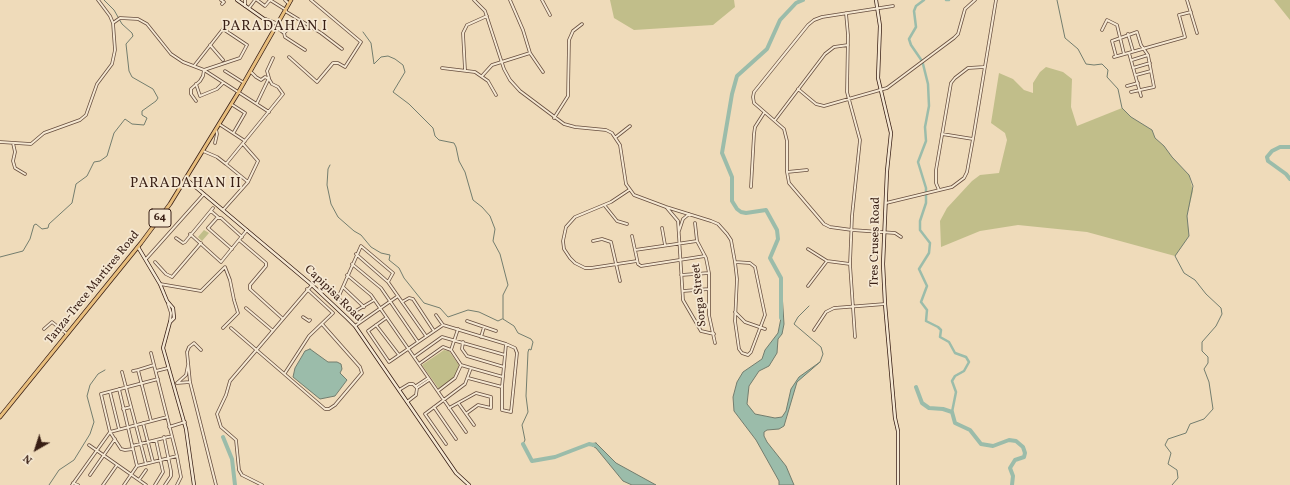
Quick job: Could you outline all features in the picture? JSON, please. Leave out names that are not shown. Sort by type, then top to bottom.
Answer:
[{"type":"main road","points":[[237,0],[275,28]]},
{"type":"main road","name":"Tanza-Trece Martires Road","points":[[0,417],[138,247],[170,204],[232,104],[292,0]]},
{"type":"main road","name":"Tres Cruses Road","points":[[876,0],[880,26],[878,78],[891,133],[883,264],[895,418],[898,431],[898,485]]},
{"type":"main road","points":[[264,19],[278,24]]},
{"type":"main road","name":"Capipisa Road","points":[[186,179],[312,285],[355,326],[456,473],[469,485]]},
{"type":"main road","points":[[138,247],[160,284],[167,301],[174,312],[174,318],[170,322],[163,348],[172,384],[185,422],[194,485]]},
{"type":"street","points":[[0,142],[31,144],[44,133],[80,120],[86,115],[97,84],[112,64],[114,57],[114,23],[98,0]]},
{"type":"street","points":[[221,0],[224,2],[222,4]]},
{"type":"street","points":[[245,0],[245,6]]},
{"type":"street","points":[[249,8],[256,0],[265,6],[270,0],[322,33],[342,49]]},
{"type":"street","points":[[285,0],[289,4]]},
{"type":"street","points":[[289,57],[317,82],[333,63],[335,62],[345,67],[361,42],[311,0]]},
{"type":"street","points":[[474,0],[483,8],[487,16],[501,62],[507,75],[515,86],[554,118],[564,124],[575,127],[606,130],[616,137],[620,145],[624,176],[629,190],[637,197],[711,221],[723,228],[731,240],[735,262],[737,279],[735,311],[739,349],[742,353],[748,355],[752,352],[765,315],[756,282],[755,267],[750,263],[735,262]]},
{"type":"street","points":[[510,0],[523,30],[530,53],[543,72]]},
{"type":"street","points":[[542,0],[550,15]]},
{"type":"street","points":[[798,89],[820,106],[828,106],[887,88],[958,34],[965,9],[975,0]]},
{"type":"street","points":[[886,203],[952,187],[964,178],[967,172],[973,139],[996,0]]},
{"type":"street","points":[[1187,0],[1196,33]]},
{"type":"street","points":[[893,6],[822,17],[808,24],[754,92],[753,97],[754,103],[784,129],[786,134],[786,172],[790,183],[824,224],[830,227],[852,230],[896,233],[901,237]]},
{"type":"street","points":[[1131,92],[1154,87],[1148,55],[1144,48],[1137,31],[1112,41],[1115,56],[1129,53],[1133,51],[1144,48],[1185,37],[1179,15],[1191,12]]},
{"type":"street","points":[[846,13],[848,45],[847,92],[860,140],[850,264],[855,337]]},
{"type":"street","points":[[465,70],[463,38],[465,28],[472,22],[487,16]]},
{"type":"street","points":[[114,23],[120,18],[138,19],[147,24],[171,54],[204,70],[269,112]]},
{"type":"street","points":[[1102,30],[1106,21],[1109,20],[1117,25],[1124,54]]},
{"type":"street","points":[[554,118],[562,108],[568,96],[569,40],[573,31],[582,24]]},
{"type":"street","points":[[275,28],[284,32],[285,37],[305,50]]},
{"type":"street","points":[[284,32],[289,28]]},
{"type":"street","points":[[194,66],[223,29],[247,45],[240,58],[204,70]]},
{"type":"street","points":[[1128,34],[1133,51]]},
{"type":"street","points":[[210,45],[223,60]]},
{"type":"street","points":[[775,120],[830,49],[848,45]]},
{"type":"street","points":[[482,76],[489,68],[501,62],[530,53]]},
{"type":"street","points":[[1129,53],[1141,96]]},
{"type":"street","points":[[1131,60],[1148,55]]},
{"type":"street","points":[[226,164],[283,94],[278,87],[272,84],[268,79],[267,71],[273,58]]},
{"type":"street","points":[[1133,68],[1150,63]]},
{"type":"street","points":[[940,190],[936,183],[936,170],[951,83],[968,68],[984,67]]},
{"type":"street","points":[[442,68],[465,70],[482,76],[491,84],[496,95]]},
{"type":"street","points":[[196,101],[191,94],[191,89],[203,76],[204,70]]},
{"type":"street","points":[[225,71],[244,83]]},
{"type":"street","points":[[1136,75],[1151,71]]},
{"type":"street","points":[[251,72],[261,80],[265,77],[268,79]]},
{"type":"street","points":[[257,103],[268,79]]},
{"type":"street","points":[[196,84],[200,96],[217,89],[223,83]]},
{"type":"street","points":[[1127,86],[1138,83]]},
{"type":"street","points":[[232,104],[245,114],[234,132]]},
{"type":"street","points":[[751,187],[755,127],[764,113]]},
{"type":"street","points":[[219,124],[234,132],[245,141]]},
{"type":"street","points":[[616,137],[630,126]]},
{"type":"street","points":[[215,143],[217,134],[216,129]]},
{"type":"street","points":[[942,134],[973,139]]},
{"type":"street","points":[[13,143],[15,152],[13,161],[15,168],[25,174]]},
{"type":"street","points":[[223,210],[248,182],[258,161],[242,144]]},
{"type":"street","points":[[203,151],[217,157],[248,182]]},
{"type":"street","points":[[786,172],[807,170]]},
{"type":"street","points":[[629,190],[604,206],[572,220],[564,231],[563,245],[570,258],[580,266],[591,268],[637,261]]},
{"type":"street","points":[[146,259],[204,194]]},
{"type":"street","points":[[604,206],[617,221],[627,224]]},
{"type":"street","points":[[666,207],[678,221],[682,222]]},
{"type":"street","points":[[176,238],[183,243],[213,208]]},
{"type":"street","points":[[210,210],[242,236]]},
{"type":"street","points":[[679,232],[682,222],[690,214]]},
{"type":"street","points":[[219,218],[208,229],[232,249]]},
{"type":"street","points":[[678,221],[683,300],[698,328],[704,333],[714,334]]},
{"type":"street","name":"Sorga Street","points":[[695,224],[697,241],[705,256],[709,273],[709,316],[715,343]]},
{"type":"street","points":[[662,228],[665,245]]},
{"type":"street","points":[[190,234],[222,262],[247,230]]},
{"type":"street","points":[[632,236],[639,266],[705,256]]},
{"type":"street","points":[[593,241],[602,239],[611,242],[620,281]]},
{"type":"street","points":[[239,240],[266,262],[266,266],[250,285],[250,288],[282,318]]},
{"type":"street","points":[[635,250],[697,241]]},
{"type":"street","points":[[156,262],[166,274],[172,277],[201,243]]},
{"type":"street","points":[[374,300],[354,312],[338,298],[356,254],[361,246],[393,273],[388,282]]},
{"type":"street","points":[[808,249],[827,261],[850,264]]},
{"type":"street","points":[[356,254],[388,282],[426,336]]},
{"type":"street","points":[[808,286],[827,261]]},
{"type":"street","points":[[352,264],[381,288],[418,342]]},
{"type":"street","points":[[160,284],[201,291],[224,267],[230,280],[238,313],[223,328]]},
{"type":"street","points":[[681,275],[709,273]]},
{"type":"street","points":[[347,275],[374,300],[381,309],[466,432]]},
{"type":"street","points":[[262,485],[242,475],[239,470],[236,440],[221,427],[217,417],[230,380],[312,285]]},
{"type":"street","points":[[343,287],[364,307]]},
{"type":"street","points":[[285,373],[309,336],[334,313],[307,289]]},
{"type":"street","points":[[682,291],[709,289]]},
{"type":"street","points":[[355,326],[398,296]]},
{"type":"street","points":[[402,302],[409,298],[413,299],[434,331]]},
{"type":"street","points":[[814,330],[826,312],[834,308],[885,304]]},
{"type":"street","points":[[246,308],[272,330]]},
{"type":"street","points":[[735,311],[745,322],[765,329]]},
{"type":"street","points":[[436,315],[443,325],[506,344],[515,348],[516,353],[511,412],[502,410],[502,387],[506,344]]},
{"type":"street","points":[[303,317],[309,321],[310,320]]},
{"type":"street","points":[[386,318],[368,331],[388,362],[443,325]]},
{"type":"street","points":[[467,321],[496,331]]},
{"type":"street","points":[[44,329],[52,322],[67,334]]},
{"type":"street","points":[[231,328],[325,408],[329,409],[335,405],[362,376],[360,367],[322,324]]},
{"type":"street","points":[[376,325],[398,355]]},
{"type":"street","points":[[481,337],[484,327]]},
{"type":"street","points":[[451,350],[458,329]]},
{"type":"street","points":[[414,357],[442,337],[505,355]]},
{"type":"street","points":[[463,342],[462,349],[467,356],[504,367]]},
{"type":"street","points":[[201,350],[195,343],[189,347],[187,352],[190,382],[216,485]]},
{"type":"street","points":[[419,364],[443,347],[451,350],[460,365],[503,377]]},
{"type":"street","points":[[151,353],[177,456],[181,477],[177,485]]},
{"type":"street","points":[[177,384],[186,375],[189,364]]},
{"type":"street","points":[[134,371],[154,365]]},
{"type":"street","points":[[438,391],[455,378],[460,365]]},
{"type":"street","points":[[156,371],[168,368]]},
{"type":"street","points":[[446,444],[425,416],[426,413],[465,384],[471,368]]},
{"type":"street","points":[[138,370],[151,421]]},
{"type":"street","points":[[122,372],[146,464]]},
{"type":"street","points":[[468,378],[502,387]]},
{"type":"street","points":[[133,449],[123,450],[110,432],[101,394],[158,379]]},
{"type":"street","points":[[416,387],[429,379]]},
{"type":"street","points":[[172,384],[190,382]]},
{"type":"street","points":[[399,390],[409,384],[416,387]]},
{"type":"street","points":[[407,402],[416,396],[416,387]]},
{"type":"street","points":[[119,389],[137,466]]},
{"type":"street","points":[[110,391],[119,429]]},
{"type":"street","points":[[450,408],[476,393],[491,397],[491,408],[478,405],[467,412]]},
{"type":"street","points":[[459,404],[467,412],[474,424]]},
{"type":"street","points":[[123,409],[131,407]]},
{"type":"street","points":[[434,407],[456,439]]},
{"type":"street","points":[[78,485],[73,484],[110,432],[167,417]]},
{"type":"street","points":[[169,426],[185,422]]},
{"type":"street","points":[[143,423],[153,462]]},
{"type":"street","points":[[132,446],[147,441],[172,436]]},
{"type":"street","points":[[164,437],[171,474],[164,485]]},
{"type":"street","points":[[90,475],[115,439]]},
{"type":"street","points":[[155,485],[163,472],[156,440]]},
{"type":"street","points":[[89,445],[146,485]]},
{"type":"street","points":[[124,485],[137,466],[177,456]]},
{"type":"street","points":[[102,485],[117,464]]},
{"type":"street","points":[[139,480],[146,470]]},
{"type":"shaded area","points":[[610,0],[734,0],[735,7],[713,25],[634,30],[614,18]]},
{"type":"shaded area","points":[[1274,0],[1290,0],[1290,20]]},
{"type":"shaded area","points":[[1046,67],[1063,72],[1072,79],[1071,107],[1077,126],[1122,108],[1131,117],[1152,130],[1155,138],[1164,146],[1189,175],[1193,191],[1187,216],[1189,236],[1175,256],[1087,232],[1018,225],[980,231],[941,247],[940,221],[947,208],[972,181],[980,175],[999,173],[1007,140],[1005,133],[991,123],[999,73],[1013,79],[1024,90],[1033,93],[1033,83],[1040,72]]},
{"type":"shaded area","points":[[204,230],[209,233],[202,241],[198,237]]},
{"type":"shaded area","points":[[781,278],[784,324],[782,334],[778,339],[777,353],[769,366],[759,371],[749,386],[747,404],[755,414],[775,418],[782,417],[786,411],[791,389],[799,377],[820,362],[797,382],[784,426],[779,429],[767,430],[764,432],[767,442],[786,466],[794,485],[779,485],[779,481],[756,440],[734,411],[733,397],[737,382],[743,372],[762,359],[765,350],[778,333],[782,313]]},
{"type":"shaded area","points":[[310,349],[328,362],[337,362],[341,364],[342,369],[340,373],[347,380],[335,396],[320,399],[293,377],[295,368],[305,351]]},
{"type":"shaded area","points":[[444,350],[449,351],[459,365],[455,377],[439,389],[422,365]]},
{"type":"shaded area","points":[[596,443],[616,463],[656,485],[632,485],[623,481],[596,448],[589,444]]},
{"type":"waterway","points":[[0,257],[23,251],[30,239],[34,225],[36,224],[42,229],[48,228],[49,224],[72,203],[76,184],[87,176],[94,162],[100,161],[107,156],[114,133],[125,119],[132,124],[144,125],[147,118],[142,115],[142,111],[158,98],[153,89],[132,77],[129,71],[126,44],[133,36],[132,33],[122,24],[114,10],[104,0]]},
{"type":"waterway","points":[[781,318],[781,278],[770,258],[778,239],[777,230],[766,210],[746,213],[737,209],[732,201],[732,177],[722,153],[732,94],[737,76],[767,49],[780,20],[796,3],[803,0]]},
{"type":"waterway","points":[[922,61],[911,45],[909,39],[916,27],[914,11],[916,6],[924,0]]},
{"type":"waterway","points":[[1057,0],[1065,38],[1078,49],[1086,64],[1102,64],[1108,70],[1107,77],[1118,89],[1122,108],[1131,117],[1152,130],[1155,138],[1164,146],[1189,175],[1193,186],[1187,216],[1189,236],[1175,256],[1184,273],[1195,280],[1206,294],[1221,308],[1222,314],[1216,326],[1202,342],[1202,351],[1208,357],[1208,363],[1204,369],[1209,382],[1213,409],[1204,419],[1190,424],[1186,433],[1168,439],[1165,445],[1171,453],[1168,464],[1177,470],[1178,478],[1172,485]]},
{"type":"waterway","points":[[363,32],[371,43],[374,64],[381,57],[388,56],[403,65],[405,72],[393,92],[409,104],[433,128],[435,136],[439,140],[454,143],[459,161],[465,172],[473,200],[490,216],[495,229],[493,241],[500,254],[508,285],[503,295],[503,319]]},
{"type":"waterway","points":[[923,64],[928,84],[929,106],[925,127],[926,141],[918,162],[926,188],[926,203],[920,221],[920,230],[930,243],[929,253],[919,269],[927,286],[921,302],[927,310],[926,321],[938,327],[941,330],[940,337],[949,342],[955,353],[966,357],[969,362],[964,371],[955,376],[952,381],[956,392],[952,412]]},
{"type":"waterway","points":[[1290,147],[1280,147],[1272,151],[1267,157],[1268,161],[1286,174],[1290,179]]},
{"type":"waterway","points":[[330,165],[328,169],[327,185],[331,204],[338,217],[361,235],[371,247],[381,253],[390,255],[389,260],[399,268],[404,278],[424,303],[440,308],[448,317],[468,310],[479,312],[498,321],[502,319]]},
{"type":"waterway","points":[[809,306],[798,317],[794,324],[821,347],[823,354],[820,362]]},
{"type":"waterway","points":[[503,319],[514,326],[518,333],[531,339],[533,342],[531,350],[529,349],[528,352],[526,396],[528,412],[522,425],[525,440],[523,444]]},
{"type":"waterway","points":[[49,485],[59,470],[74,460],[90,434],[94,422],[87,396],[90,385],[98,374],[105,370]]},
{"type":"waterway","points":[[916,387],[922,403],[929,408],[943,409],[952,412],[955,423],[970,430],[981,444],[993,446],[1009,440],[1016,441],[1023,447],[1025,453],[1024,457],[1015,460],[1010,468],[1013,476],[1012,485]]},
{"type":"waterway","points":[[223,437],[232,459],[235,485]]},
{"type":"waterway","points":[[523,444],[532,461],[555,457],[589,444],[594,445]]},
{"type":"district","name":"PARADAHAN I","points":[[275,27]]},
{"type":"district","name":"PARADAHAN II","points":[[186,184]]}]
